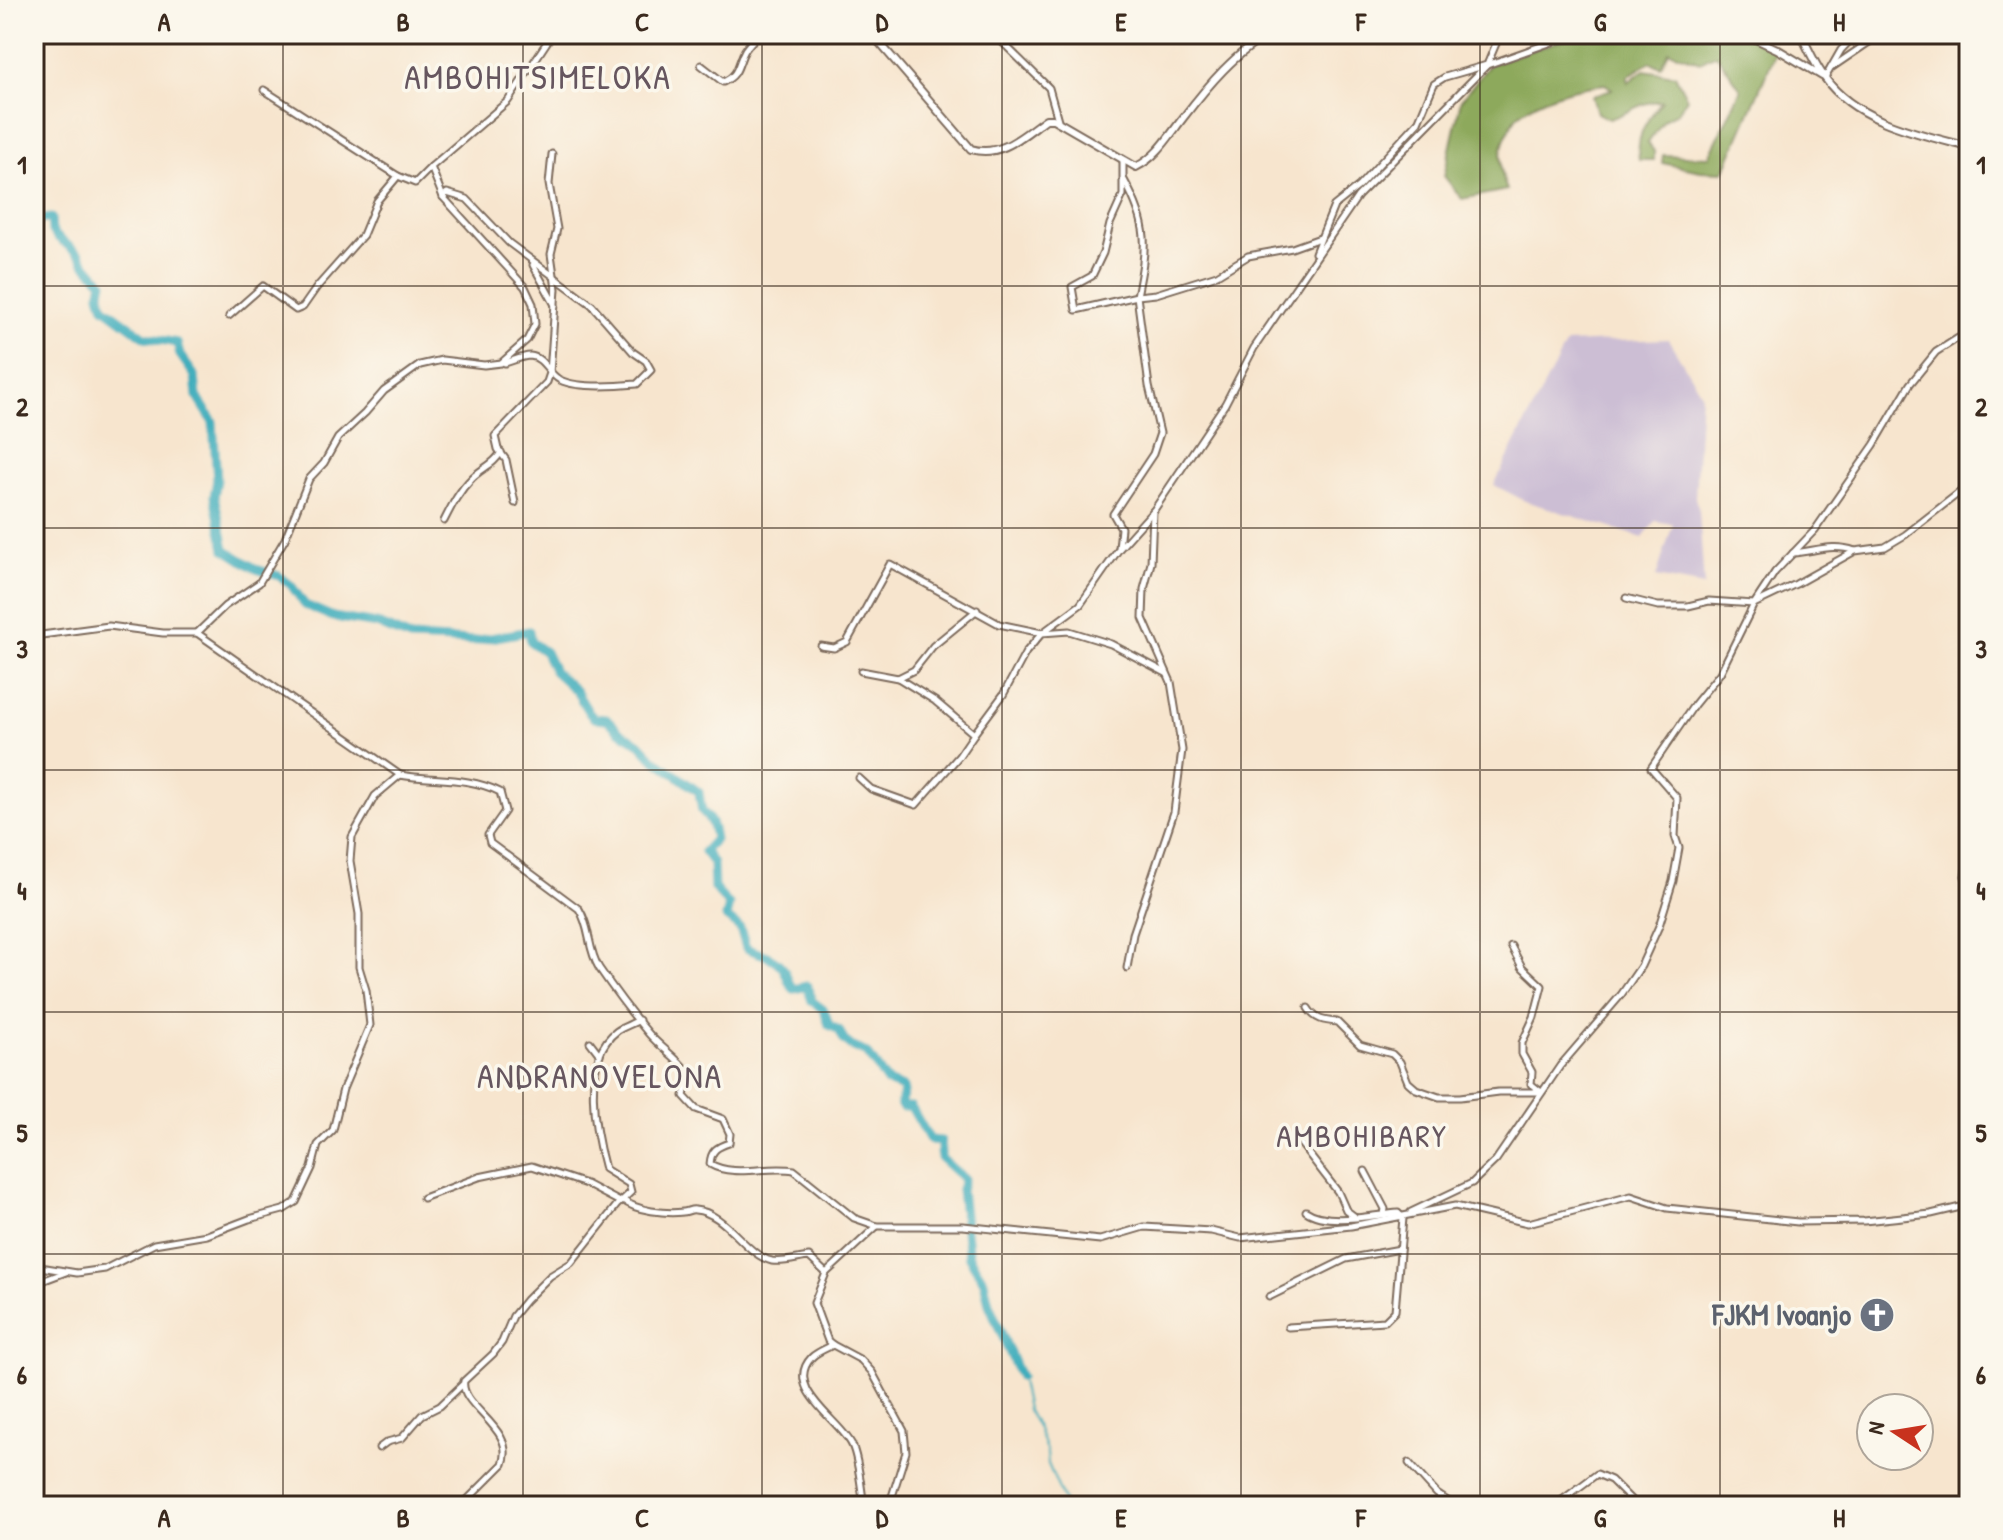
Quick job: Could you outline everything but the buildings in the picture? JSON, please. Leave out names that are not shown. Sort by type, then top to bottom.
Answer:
[{"type":"street","points":[[264,90],[398,176],[415,183],[508,101],[549,39],[557,34]]},
{"type":"street","points":[[701,65],[727,82],[738,72],[744,51],[759,34]]},
{"type":"street","points":[[872,34],[971,149],[984,153],[1002,150],[1046,119],[1058,120],[1136,167],[1147,162],[1160,148],[1204,90],[1257,40],[1272,34]]},
{"type":"street","points":[[994,34],[1049,88],[1058,120]]},
{"type":"street","points":[[859,778],[871,789],[916,805],[959,756],[1003,695],[1018,663],[1042,633],[1080,605],[1119,549],[1154,510],[1225,404],[1254,348],[1358,196],[1487,65],[1500,34]]},
{"type":"street","points":[[1313,258],[1334,206],[1359,186],[1418,122],[1434,84],[1445,77],[1575,34]]},
{"type":"street","points":[[1745,34],[1825,78],[1857,109],[1927,136],[1969,147]]},
{"type":"street","points":[[1801,34],[1825,78]]},
{"type":"street","points":[[1825,78],[1841,50],[1856,34]]},
{"type":"street","points":[[1831,68],[1881,34]]},
{"type":"street","points":[[515,503],[506,460],[495,436],[547,382],[550,373],[556,306],[551,254],[557,229],[549,184],[552,154]]},
{"type":"street","points":[[1123,161],[1123,195],[1110,224],[1103,253],[1092,276],[1072,287],[1076,310],[1156,294],[1217,275],[1248,256],[1292,248],[1320,238]]},
{"type":"street","points":[[431,167],[443,197],[492,253],[507,265],[525,287],[533,304],[535,324],[527,340],[501,363]]},
{"type":"street","points":[[229,316],[263,286],[296,310],[303,307],[363,235],[377,201],[398,176]]},
{"type":"street","points":[[1119,549],[1121,528],[1113,514],[1153,454],[1160,433],[1149,386],[1137,296],[1146,235],[1134,197],[1124,179]]},
{"type":"street","points":[[197,633],[225,606],[259,583],[285,539],[309,479],[324,463],[338,438],[384,391],[420,365],[442,360],[484,365],[530,356],[541,361],[561,381],[598,386],[637,384],[651,370],[592,305],[533,264],[467,199],[447,193],[443,197]]},
{"type":"street","points":[[533,264],[556,306]]},
{"type":"street","points":[[1288,1327],[1385,1321],[1395,1311],[1403,1218],[1417,1207],[1472,1183],[1503,1150],[1541,1092],[1641,966],[1659,926],[1679,848],[1675,836],[1677,798],[1651,768],[1720,673],[1754,604],[1775,572],[1815,530],[1874,445],[1910,384],[1936,352],[1958,338],[1969,338]]},
{"type":"street","points":[[444,521],[460,491],[497,459],[501,451]]},
{"type":"street","points":[[1626,598],[1658,606],[1688,606],[1709,601],[1754,604],[1855,551],[1885,547],[1969,485]]},
{"type":"street","points":[[1127,968],[1133,934],[1174,812],[1182,750],[1171,682],[1143,618],[1154,510]]},
{"type":"street","points":[[1792,553],[1842,546],[1855,551]]},
{"type":"street","points":[[821,646],[834,648],[847,642],[890,564],[999,624],[1042,633],[1069,631],[1111,644],[1167,674]]},
{"type":"street","points":[[898,678],[914,670],[933,646],[977,610]]},
{"type":"street","points":[[34,636],[109,626],[163,633],[197,633],[400,775],[483,784],[500,792],[505,811],[488,835],[490,843],[579,909],[588,922],[591,952],[596,962],[647,1032],[689,1074],[684,1096],[696,1109],[723,1119],[730,1134],[729,1143],[717,1147],[711,1154],[710,1164],[719,1169],[782,1167],[794,1170],[854,1218],[877,1226],[966,1227],[1100,1240],[1144,1227],[1211,1231],[1240,1238],[1403,1218],[1455,1206],[1528,1223],[1631,1196],[1667,1208],[1798,1222],[1864,1221],[1931,1214],[1969,1205]]},
{"type":"street","points":[[861,671],[898,678],[935,701],[974,734]]},
{"type":"street","points":[[34,1266],[77,1273],[105,1269],[154,1244],[207,1235],[283,1210],[296,1202],[312,1168],[318,1145],[333,1130],[343,1089],[370,1025],[366,990],[359,967],[359,914],[350,861],[352,837],[375,796],[400,775]]},
{"type":"street","points":[[1969,856],[1965,876],[1969,887]]},
{"type":"street","points":[[1511,946],[1522,967],[1542,986],[1540,1002],[1522,1043],[1522,1054],[1532,1072],[1531,1084],[1541,1092]]},
{"type":"street","points":[[1308,1008],[1311,1014],[1323,1021],[1337,1022],[1360,1045],[1392,1054],[1400,1062],[1408,1082],[1416,1089],[1439,1097],[1541,1092]]},
{"type":"street","points":[[379,1448],[402,1438],[422,1415],[440,1406],[493,1354],[513,1316],[526,1300],[550,1276],[571,1263],[632,1189],[629,1184],[606,1172],[598,1146],[593,1094],[600,1055],[616,1032],[639,1020]]},
{"type":"street","points":[[590,1042],[600,1055]]},
{"type":"street","points":[[1301,1144],[1338,1192],[1346,1210],[1355,1217]]},
{"type":"street","points":[[423,1198],[479,1177],[532,1166],[586,1184],[628,1205],[681,1213],[695,1210],[715,1218],[772,1261],[809,1257],[826,1273]]},
{"type":"street","points":[[1365,1171],[1385,1209],[1384,1214]]},
{"type":"street","points":[[1306,1211],[1314,1217],[1325,1218],[1398,1213],[1403,1218]]},
{"type":"street","points":[[877,1226],[826,1273],[814,1303],[828,1341],[861,1360],[872,1372],[904,1431],[906,1452],[889,1506]]},
{"type":"street","points":[[1269,1297],[1346,1259],[1400,1249]]},
{"type":"street","points":[[34,1284],[67,1272]]},
{"type":"street","points":[[833,1345],[812,1357],[805,1370],[805,1387],[852,1444],[864,1506]]},
{"type":"street","points":[[461,1506],[503,1464],[505,1457],[496,1429],[462,1385]]},
{"type":"street","points":[[1409,1463],[1437,1494],[1455,1506]]},
{"type":"street","points":[[1554,1506],[1597,1474],[1611,1480],[1637,1506]]},
{"type":"shaded area","points":[[1668,339],[1701,393],[1695,498],[1699,510],[1704,586],[1656,577],[1673,524],[1655,521],[1643,538],[1525,501],[1494,485],[1566,343]]},
{"type":"green space","points":[[1580,34],[1742,34],[1777,49],[1724,172],[1700,171],[1662,163],[1663,155],[1709,157],[1741,89],[1716,54],[1700,62],[1669,51],[1661,67],[1650,62],[1628,76],[1628,82],[1644,70],[1675,75],[1687,99],[1678,112],[1665,119],[1648,143],[1654,151],[1654,160],[1639,160],[1639,142],[1647,121],[1662,101],[1647,103],[1609,119],[1597,113],[1592,96],[1612,89],[1605,84],[1582,88],[1548,97],[1516,117],[1503,143],[1501,156],[1502,176],[1507,190],[1462,199],[1444,176],[1461,100],[1490,64]]},
{"type":"waterway","points":[[34,221],[51,218],[52,231],[56,236],[80,255],[103,282],[100,294],[104,307],[145,337],[177,343],[180,355],[195,376],[197,396],[213,422],[217,480],[214,496],[225,549],[256,569],[279,576],[291,585],[305,605],[333,617],[377,624],[410,638],[474,641],[529,631],[531,642],[545,652],[554,671],[576,691],[594,718],[607,719],[699,792],[702,811],[711,823],[715,839],[704,851],[713,863],[714,888],[729,905],[726,917],[740,928],[746,948],[777,962],[794,989],[807,986],[812,1001],[824,1010],[829,1025],[839,1030],[851,1046],[867,1053],[887,1082],[903,1088],[902,1107],[911,1107],[930,1140],[941,1141],[941,1158],[964,1179],[961,1190],[969,1257],[984,1281],[989,1304],[1020,1377]]},
{"type":"waterway","points":[[1020,1377],[1027,1409],[1038,1429],[1048,1464],[1066,1506]]},
{"type":"place","name":"FJKM Ivoanjo","points":[[1877,1315]]},
{"type":"district","name":"AMBOHITSIMELOKA","points":[[538,77]]},
{"type":"district","name":"ANDRANOVELONA","points":[[600,1076]]},
{"type":"district","name":"AMBOHIBARY","points":[[1362,1136]]}]
